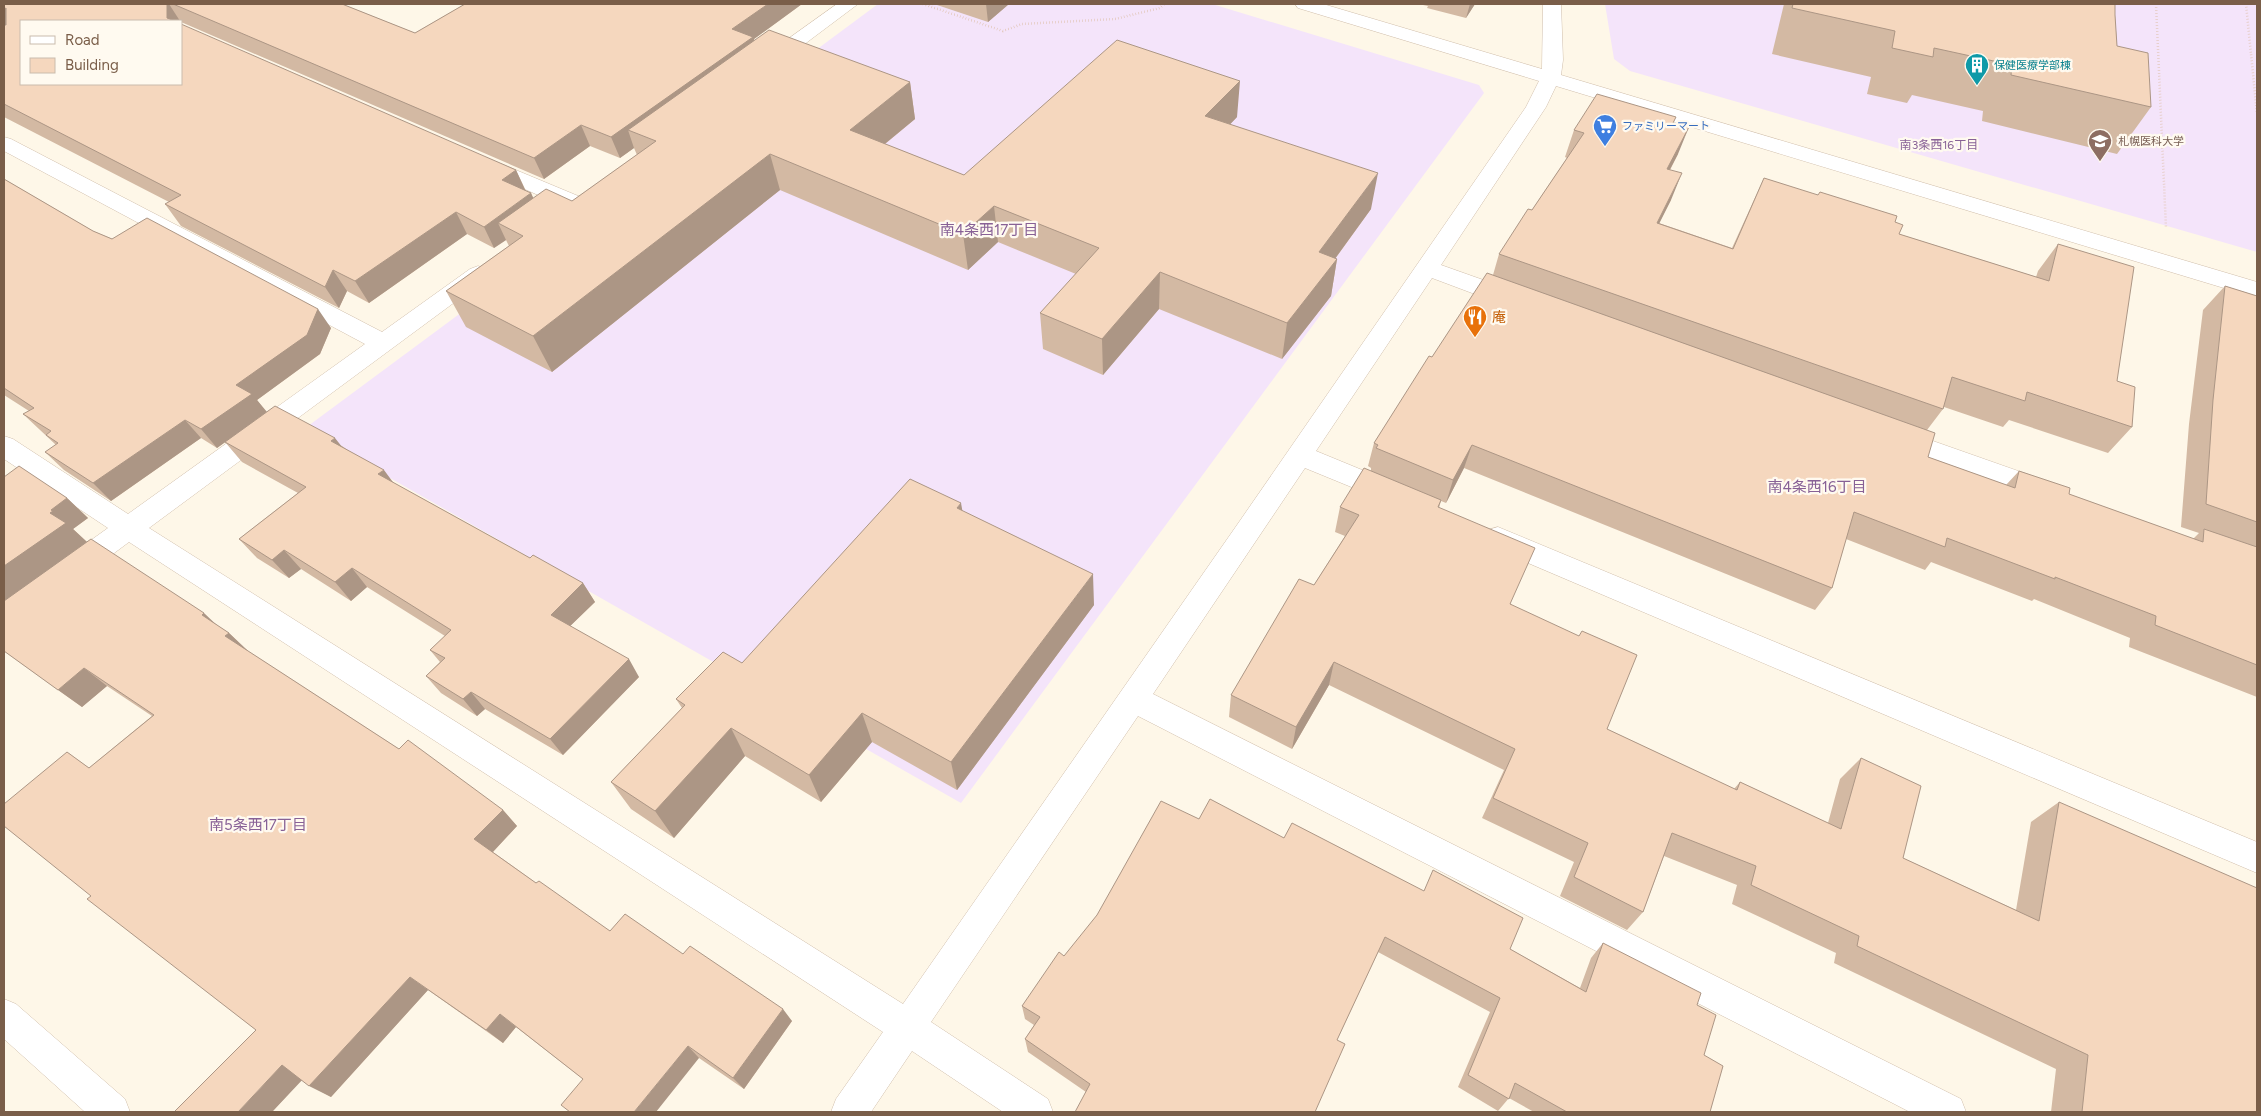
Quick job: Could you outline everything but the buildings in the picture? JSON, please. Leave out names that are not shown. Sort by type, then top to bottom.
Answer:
[{"type":"street","points":[[752,74],[848,4]]},
{"type":"street","points":[[1309,4],[2257,290]]},
{"type":"street","points":[[849,1112],[1300,455],[1536,107],[1551,77],[1554,60],[1552,4]]},
{"type":"street","points":[[4,143],[383,342]]},
{"type":"street","points":[[470,157],[583,197],[551,220]]},
{"type":"street","points":[[57,580],[495,261]]},
{"type":"street","points":[[1427,268],[1536,307]]},
{"type":"street","points":[[1873,428],[2070,499]]},
{"type":"street","points":[[4,446],[128,528],[907,1027],[1035,1112]]},
{"type":"street","points":[[1300,455],[1415,502]]},
{"type":"street","points":[[1470,526],[2257,858]]},
{"type":"street","points":[[1133,699],[1948,1112]]},
{"type":"street","points":[[4,1016],[112,1112]]},
{"type":"path","points":[[923,4],[1004,32],[1022,24],[1115,19],[1160,8],[1164,4]]},
{"type":"path","points":[[2156,4],[2167,234]]},
{"type":"path","points":[[2246,4],[2257,114]]},
{"type":"shaded area","points":[[878,4],[1212,4],[1479,85],[1484,93],[961,803],[304,429]]},
{"type":"shaded area","name":"札幌医科大学","points":[[1605,4],[2257,4],[2257,252],[1630,71],[1614,59]]},
{"type":"place","name":"保健医療学部棟","points":[[1977,86]]},
{"type":"place","name":"ファミリーマート","points":[[1605,147]]},
{"type":"place","name":"札幌医科大学","points":[[2100,162]]},
{"type":"place","name":"庵","points":[[1475,338]]},
{"type":"district","name":"南3条西16丁目","points":[[1939,145]]},
{"type":"district","name":"南4条西17丁目","points":[[989,230]]},
{"type":"district","name":"南4条西16丁目","points":[[1817,487]]},
{"type":"district","name":"南5条西17丁目","points":[[258,825]]}]
